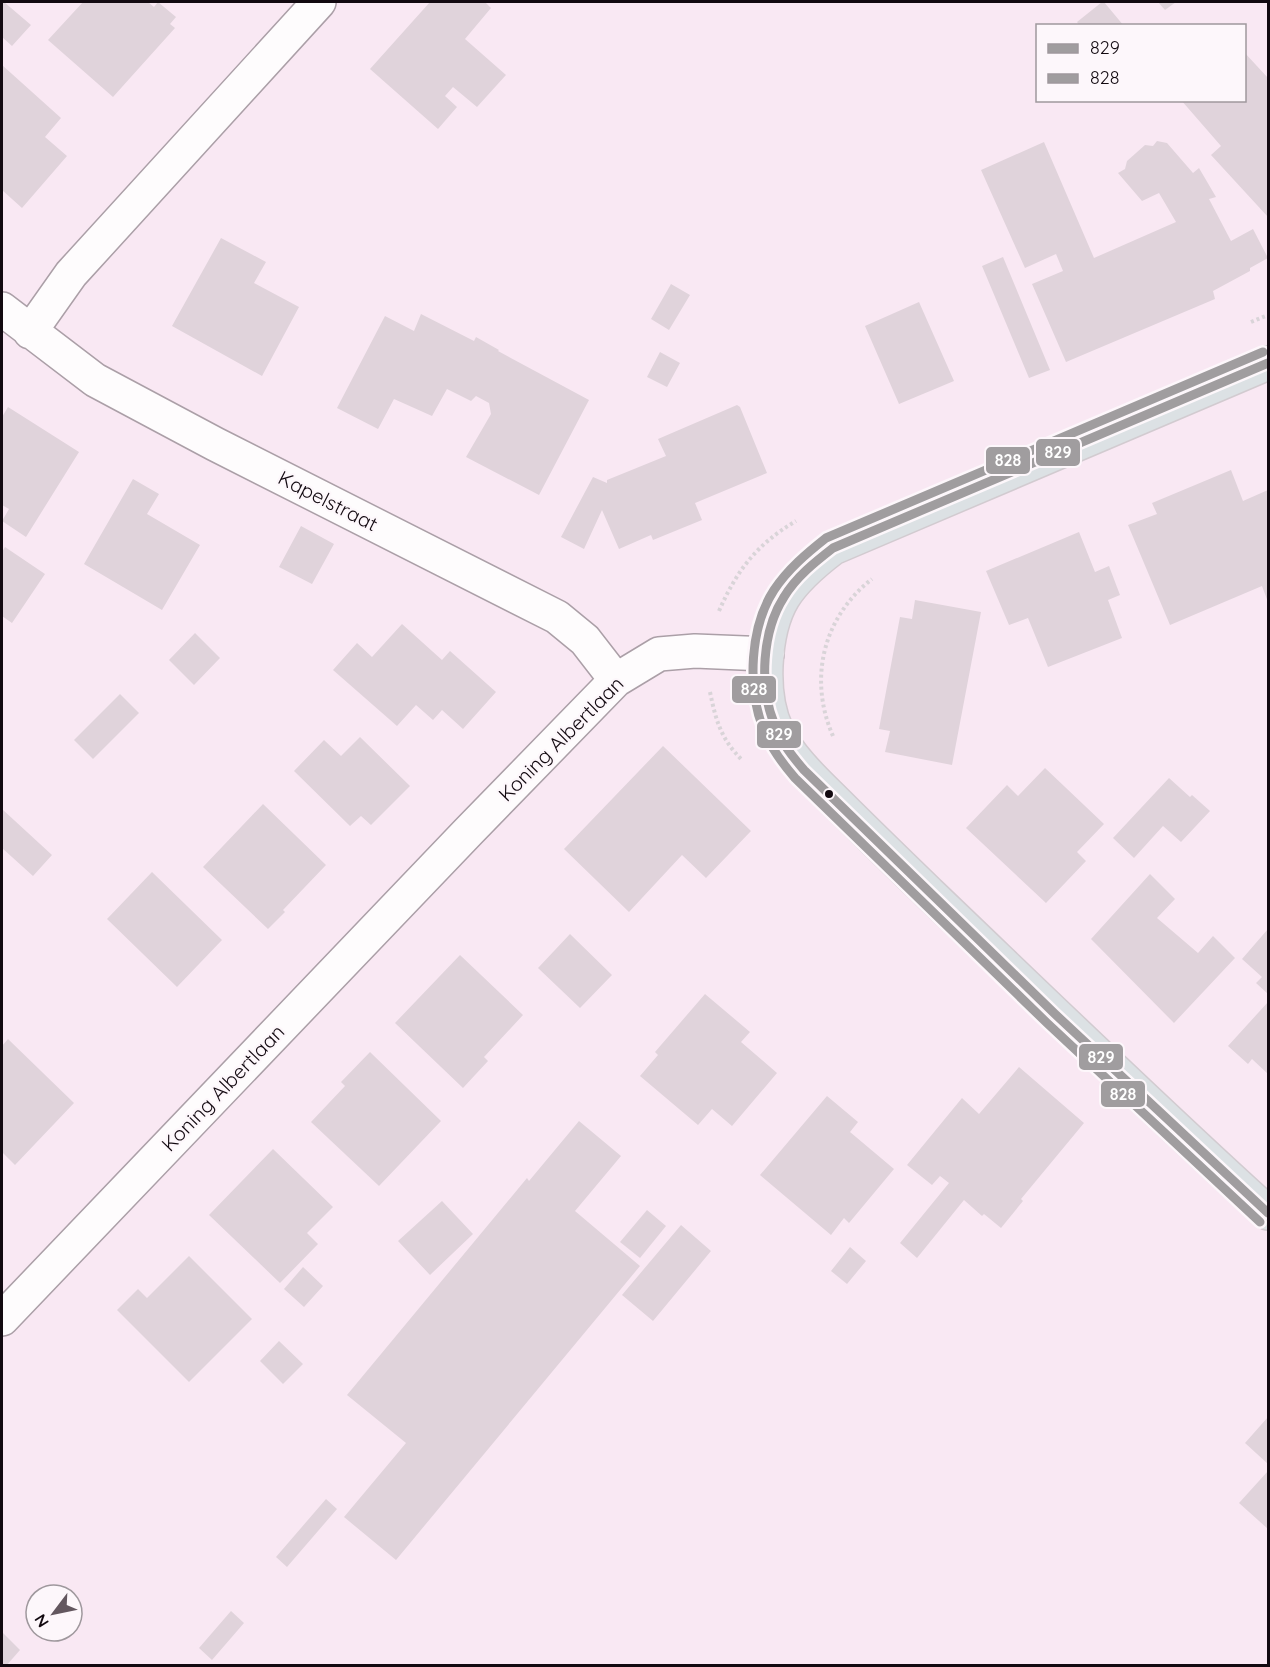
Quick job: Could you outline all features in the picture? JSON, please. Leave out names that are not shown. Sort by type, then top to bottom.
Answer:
[{"type":"main road","points":[[1269,363],[833,548],[800,576],[787,592],[771,624],[766,691],[769,710],[777,732],[789,751],[810,776],[894,860],[1269,1213]]},
{"type":"street","points":[[30,332],[71,274],[319,2]]},
{"type":"street","name":"Kapelstraat","points":[[2,309],[30,332],[105,385],[215,444],[557,617],[585,640],[616,680]]},
{"type":"street","name":"Koning Albertlaan","points":[[2,1319],[616,680],[659,654],[695,651],[767,654]]},
{"type":"path","points":[[839,744],[825,715],[822,699],[822,662],[834,623],[844,606],[879,574]]},
{"type":"building","points":[[2,2],[31,25],[12,46],[2,37]]},
{"type":"building","points":[[83,2],[148,2],[154,7],[158,2],[176,17],[170,24],[175,28],[113,97],[48,40]]},
{"type":"building","points":[[430,2],[485,2],[491,8],[465,39],[506,75],[477,107],[453,87],[445,96],[457,107],[438,129],[370,69]]},
{"type":"building","points":[[1104,2],[1122,24],[1078,24],[1077,22]]},
{"type":"building","points":[[1158,2],[1176,2],[1165,10]]},
{"type":"building","points":[[1246,54],[1268,78],[1268,217],[1211,155],[1221,146],[1183,102],[1246,102]]},
{"type":"building","points":[[2,65],[61,118],[45,137],[67,156],[22,208],[2,190]]},
{"type":"building","points":[[1157,141],[1167,143],[1193,173],[1199,168],[1216,197],[1209,199],[1231,241],[1253,229],[1268,258],[1250,268],[1250,271],[1213,291],[1215,299],[1066,362],[1032,284],[1063,271],[1056,254],[1025,268],[981,170],[1044,142],[1094,258],[1176,222],[1159,193],[1142,201],[1118,173],[1125,169],[1127,161],[1145,145],[1153,146]]},
{"type":"building","points":[[221,238],[266,262],[254,283],[299,307],[262,376],[172,326]]},
{"type":"building","points":[[1003,257],[1050,370],[1029,378],[982,266]]},
{"type":"building","points":[[671,284],[690,295],[669,330],[651,319]]},
{"type":"building","points":[[919,302],[954,381],[899,404],[865,326]]},
{"type":"building","points":[[421,314],[474,341],[476,337],[589,400],[539,495],[466,457],[491,414],[489,403],[476,396],[471,401],[447,389],[432,416],[394,399],[378,429],[337,408],[385,316],[414,331]]},
{"type":"building","points":[[660,352],[680,363],[667,387],[647,377]]},
{"type":"building","points":[[737,405],[740,407],[767,473],[695,503],[702,520],[653,540],[651,535],[619,549],[602,510],[584,549],[561,537],[593,477],[607,483],[607,480],[666,456],[658,439]]},
{"type":"building","points":[[8,407],[79,452],[26,537],[2,521],[9,509],[2,505],[2,417]]},
{"type":"building","points":[[1231,470],[1243,501],[1268,490],[1268,602],[1262,586],[1170,625],[1128,525],[1157,514],[1152,503]]},
{"type":"building","points":[[133,479],[159,494],[147,514],[200,545],[162,610],[84,564]]},
{"type":"building","points":[[301,526],[334,544],[312,584],[279,567]]},
{"type":"building","points":[[1079,532],[1095,572],[1109,566],[1120,595],[1108,600],[1122,638],[1048,667],[1028,618],[1009,625],[986,571]]},
{"type":"building","points":[[5,547],[45,574],[12,623],[2,616],[2,552]]},
{"type":"building","points":[[915,600],[981,612],[952,765],[885,752],[890,731],[879,729],[900,617],[912,619]]},
{"type":"building","points":[[402,624],[442,660],[450,651],[496,692],[463,729],[442,710],[433,720],[416,705],[397,726],[333,670],[357,643],[372,657]]},
{"type":"building","points":[[195,633],[220,658],[194,685],[169,660]]},
{"type":"building","points":[[120,694],[139,713],[93,759],[74,740]]},
{"type":"building","points":[[360,737],[410,786],[371,825],[361,816],[350,826],[294,771],[324,740],[341,756]]},
{"type":"building","points":[[663,746],[751,831],[706,878],[682,855],[629,912],[564,849]]},
{"type":"building","points":[[1045,768],[1104,824],[1077,852],[1086,861],[1046,903],[966,828],[1007,785],[1018,796]]},
{"type":"building","points":[[1169,778],[1210,811],[1181,842],[1163,826],[1134,858],[1113,838]]},
{"type":"building","points":[[263,804],[326,865],[268,929],[203,867]]},
{"type":"building","points":[[2,809],[52,855],[33,876],[2,848]]},
{"type":"building","points":[[152,872],[222,940],[177,987],[107,919]]},
{"type":"building","points":[[1150,874],[1175,899],[1157,918],[1198,953],[1213,936],[1235,958],[1174,1023],[1091,939]]},
{"type":"building","points":[[1268,929],[1268,994],[1256,983],[1262,977],[1242,959]]},
{"type":"building","points":[[570,934],[612,975],[580,1008],[538,968]]},
{"type":"building","points":[[460,955],[523,1015],[484,1057],[488,1061],[463,1088],[395,1023]]},
{"type":"building","points":[[705,994],[750,1032],[741,1042],[777,1073],[732,1126],[712,1109],[698,1125],[640,1076],[658,1055],[655,1052]]},
{"type":"building","points":[[1268,1002],[1268,1074],[1252,1059],[1248,1064],[1228,1046]]},
{"type":"building","points":[[8,1039],[74,1103],[15,1165],[2,1152],[2,1046]]},
{"type":"building","points":[[370,1052],[441,1121],[379,1186],[311,1122],[345,1086],[341,1082]]},
{"type":"building","points":[[1019,1067],[1084,1123],[1021,1199],[1023,1201],[1001,1228],[984,1214],[982,1216],[964,1200],[917,1258],[900,1243],[949,1183],[940,1176],[932,1185],[907,1165],[962,1098],[979,1114]]},
{"type":"building","points":[[827,1096],[858,1122],[850,1132],[894,1169],[849,1223],[844,1218],[831,1235],[760,1175]]},
{"type":"building","points":[[579,1121],[621,1156],[575,1211],[640,1266],[396,1560],[344,1517],[406,1443],[347,1395],[527,1178],[529,1181]]},
{"type":"building","points":[[273,1149],[333,1207],[307,1233],[318,1244],[280,1283],[209,1215]]},
{"type":"building","points":[[442,1201],[473,1234],[430,1275],[398,1241]]},
{"type":"building","points":[[647,1210],[666,1226],[640,1258],[620,1242]]},
{"type":"building","points":[[681,1225],[711,1251],[653,1321],[622,1295]]},
{"type":"building","points":[[850,1247],[866,1261],[847,1284],[831,1271]]},
{"type":"building","points":[[189,1256],[252,1319],[189,1382],[117,1310],[138,1289],[147,1298]]},
{"type":"building","points":[[303,1267],[323,1286],[304,1307],[284,1289]]},
{"type":"building","points":[[279,1341],[303,1364],[283,1384],[260,1361]]},
{"type":"building","points":[[1268,1417],[1268,1464],[1245,1443]]},
{"type":"building","points":[[1268,1471],[1268,1529],[1239,1503]]},
{"type":"building","points":[[326,1499],[337,1509],[287,1567],[276,1557]]},
{"type":"building","points":[[231,1611],[244,1623],[212,1660],[199,1648]]},
{"type":"building","points":[[2,1632],[20,1650],[6,1666],[2,1666]]},
{"type":"transit line","name":"828","points":[[1260,1222],[1047,1023],[795,778],[766,735],[758,712],[753,676],[756,639],[766,605],[785,575],[826,538],[1263,352]]},
{"type":"transit line","name":"829","points":[[1268,363],[833,548],[800,576],[784,597],[771,626],[765,659],[769,708],[780,736],[804,770],[1055,1014],[1268,1213]]}]
